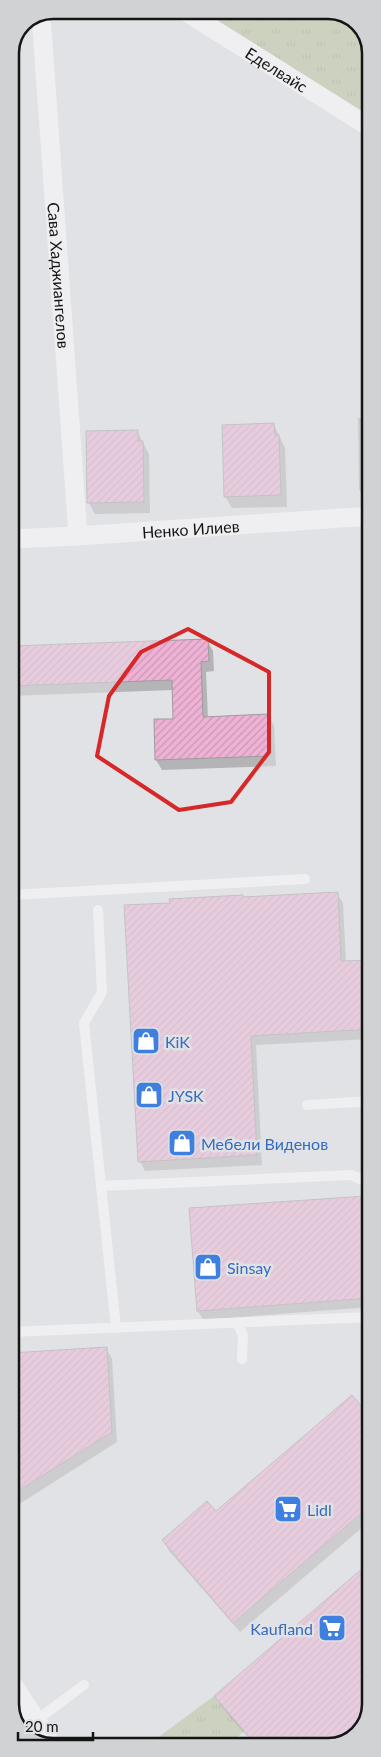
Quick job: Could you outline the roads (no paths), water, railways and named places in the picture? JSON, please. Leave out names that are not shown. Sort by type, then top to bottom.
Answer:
[{"type":"main road","points":[[24,1718],[38,1735]]},
{"type":"street","name":"Еделвайс","points":[[197,19],[362,122]]},
{"type":"street","name":"Сава Хаджиангелов","points":[[41,21],[78,536]]},
{"type":"street","name":"Ненко Илиев","points":[[19,538],[78,536],[362,517]]},
{"type":"lane","points":[[19,895],[305,879]]},
{"type":"lane","points":[[98,910],[102,992],[84,1023],[116,1328]]},
{"type":"lane","points":[[307,1105],[362,1102]]},
{"type":"lane","points":[[101,1186],[352,1175],[362,1180]]},
{"type":"lane","points":[[19,1332],[362,1317]]},
{"type":"lane","points":[[237,1323],[243,1336],[242,1359]]},
{"type":"lane","points":[[24,1718],[84,1685]]},
{"type":"place","name":"KiK","points":[[146,1041]]},
{"type":"place","name":"JYSK","points":[[149,1095]]},
{"type":"place","name":"Мебели Виденов","points":[[182,1143]]},
{"type":"place","name":"Sinsay","points":[[208,1267]]},
{"type":"place","name":"Lidl","points":[[288,1509]]},
{"type":"place","name":"Kaufland","points":[[332,1628]]}]
